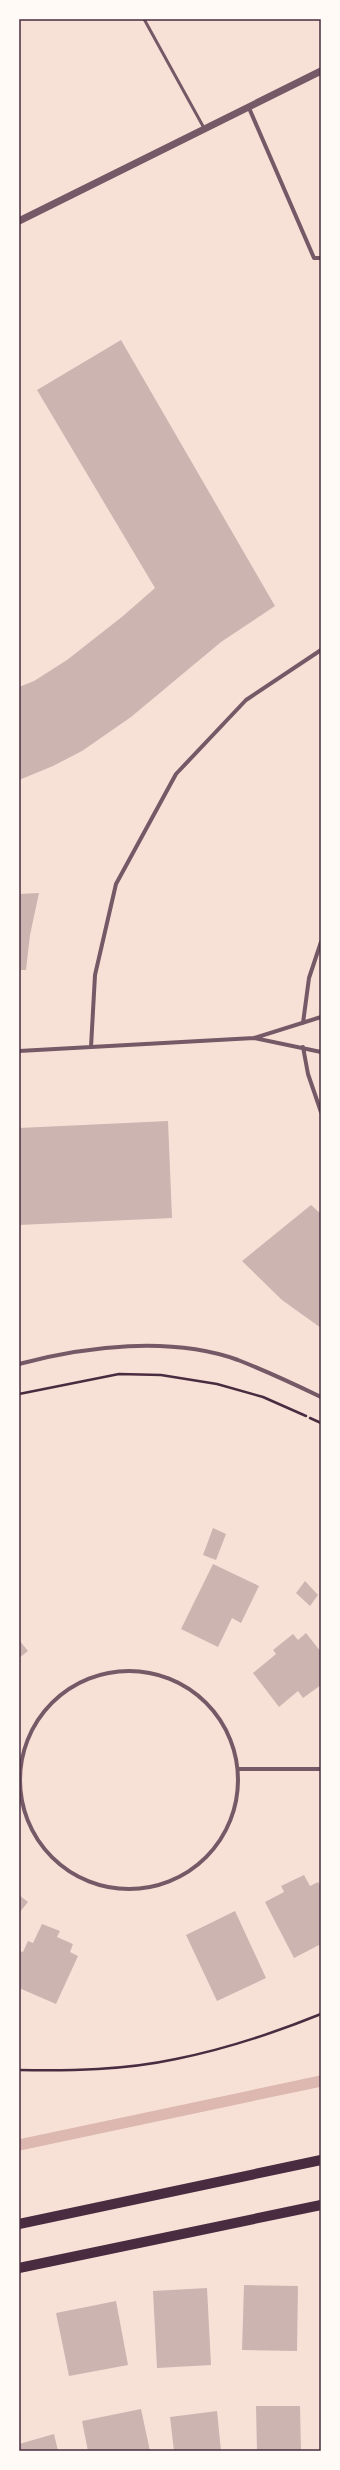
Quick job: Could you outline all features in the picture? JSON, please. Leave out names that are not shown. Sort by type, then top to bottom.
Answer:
[{"type":"main road","points":[[19,2224],[321,2160]]},
{"type":"main road","points":[[19,2268],[321,2204]]},
{"type":"street","points":[[19,221],[321,71]]},
{"type":"street","points":[[249,108],[314,258],[321,258]]},
{"type":"street","points":[[91,1047],[95,975],[116,884],[176,774],[246,700],[321,650]]},
{"type":"street","points":[[303,1023],[309,978],[321,942]]},
{"type":"street","points":[[254,1038],[321,1017]]},
{"type":"street","points":[[19,1050],[254,1038],[303,1047],[321,1052]]},
{"type":"street","points":[[303,1047],[308,1074],[321,1112]]},
{"type":"street","points":[[19,1364],[60,1353],[126,1347],[189,1348],[237,1360],[321,1397]]},
{"type":"street","points":[[112,1671],[148,1671],[181,1683],[210,1705],[229,1734],[238,1769],[236,1802],[221,1839],[205,1860],[177,1879],[145,1889],[113,1889],[81,1879],[54,1860],[33,1835],[20,1804],[20,1768],[29,1733],[49,1704],[78,1682],[112,1671]]},
{"type":"street","points":[[238,1769],[321,1769]]},
{"type":"lane","points":[[144,19],[205,129]]},
{"type":"path","points":[[19,1394],[119,1374],[161,1375],[217,1384],[263,1397],[321,1423]]},
{"type":"path","points":[[19,2070],[70,2071],[176,2059],[273,2033],[321,2014]]},
{"type":"building","points":[[121,340],[275,606],[221,642],[131,717],[82,751],[53,766],[19,780],[19,687],[34,681],[67,660],[123,616],[155,588],[37,390]]},
{"type":"building","points":[[39,893],[30,935],[26,970],[19,970],[19,894]]},
{"type":"building","points":[[168,1121],[172,1218],[19,1225],[19,1128]]},
{"type":"building","points":[[311,1205],[321,1214],[321,1328],[282,1300],[242,1261]]},
{"type":"building","points":[[213,1528],[226,1534],[216,1560],[203,1555]]},
{"type":"building","points":[[213,1564],[259,1586],[241,1623],[232,1618],[218,1647],[181,1629]]},
{"type":"building","points":[[305,1581],[318,1595],[310,1606],[296,1593]]},
{"type":"building","points":[[306,1633],[321,1652],[321,1685],[303,1698],[298,1691],[279,1707],[253,1673],[276,1654],[273,1650],[293,1634],[298,1640]]},
{"type":"building","points":[[19,1640],[28,1651],[19,1658]]},
{"type":"building","points":[[304,1875],[310,1886],[318,1882],[321,1887],[321,1944],[294,1958],[265,1902],[284,1892],[281,1886]]},
{"type":"building","points":[[19,1895],[28,1902],[19,1913]]},
{"type":"building","points":[[235,1911],[266,1978],[217,2001],[186,1935]]},
{"type":"building","points":[[42,1924],[60,1931],[57,1937],[73,1944],[70,1952],[78,1956],[56,2004],[19,1988],[19,1951],[23,1952],[28,1941],[33,1943]]},
{"type":"building","points":[[244,2285],[298,2286],[297,2351],[242,2350]]},
{"type":"building","points":[[207,2288],[211,2365],[157,2368],[153,2291]]},
{"type":"building","points":[[116,2301],[128,2365],[69,2376],[56,2313]]},
{"type":"building","points":[[256,2406],[300,2406],[301,2451],[257,2451]]},
{"type":"building","points":[[141,2409],[150,2451],[88,2451],[82,2421]]},
{"type":"building","points":[[217,2411],[221,2451],[174,2451],[170,2417]]},
{"type":"building","points":[[54,2434],[58,2451],[19,2451],[19,2444]]},
{"type":"waterway","points":[[19,2145],[321,2081]]}]
